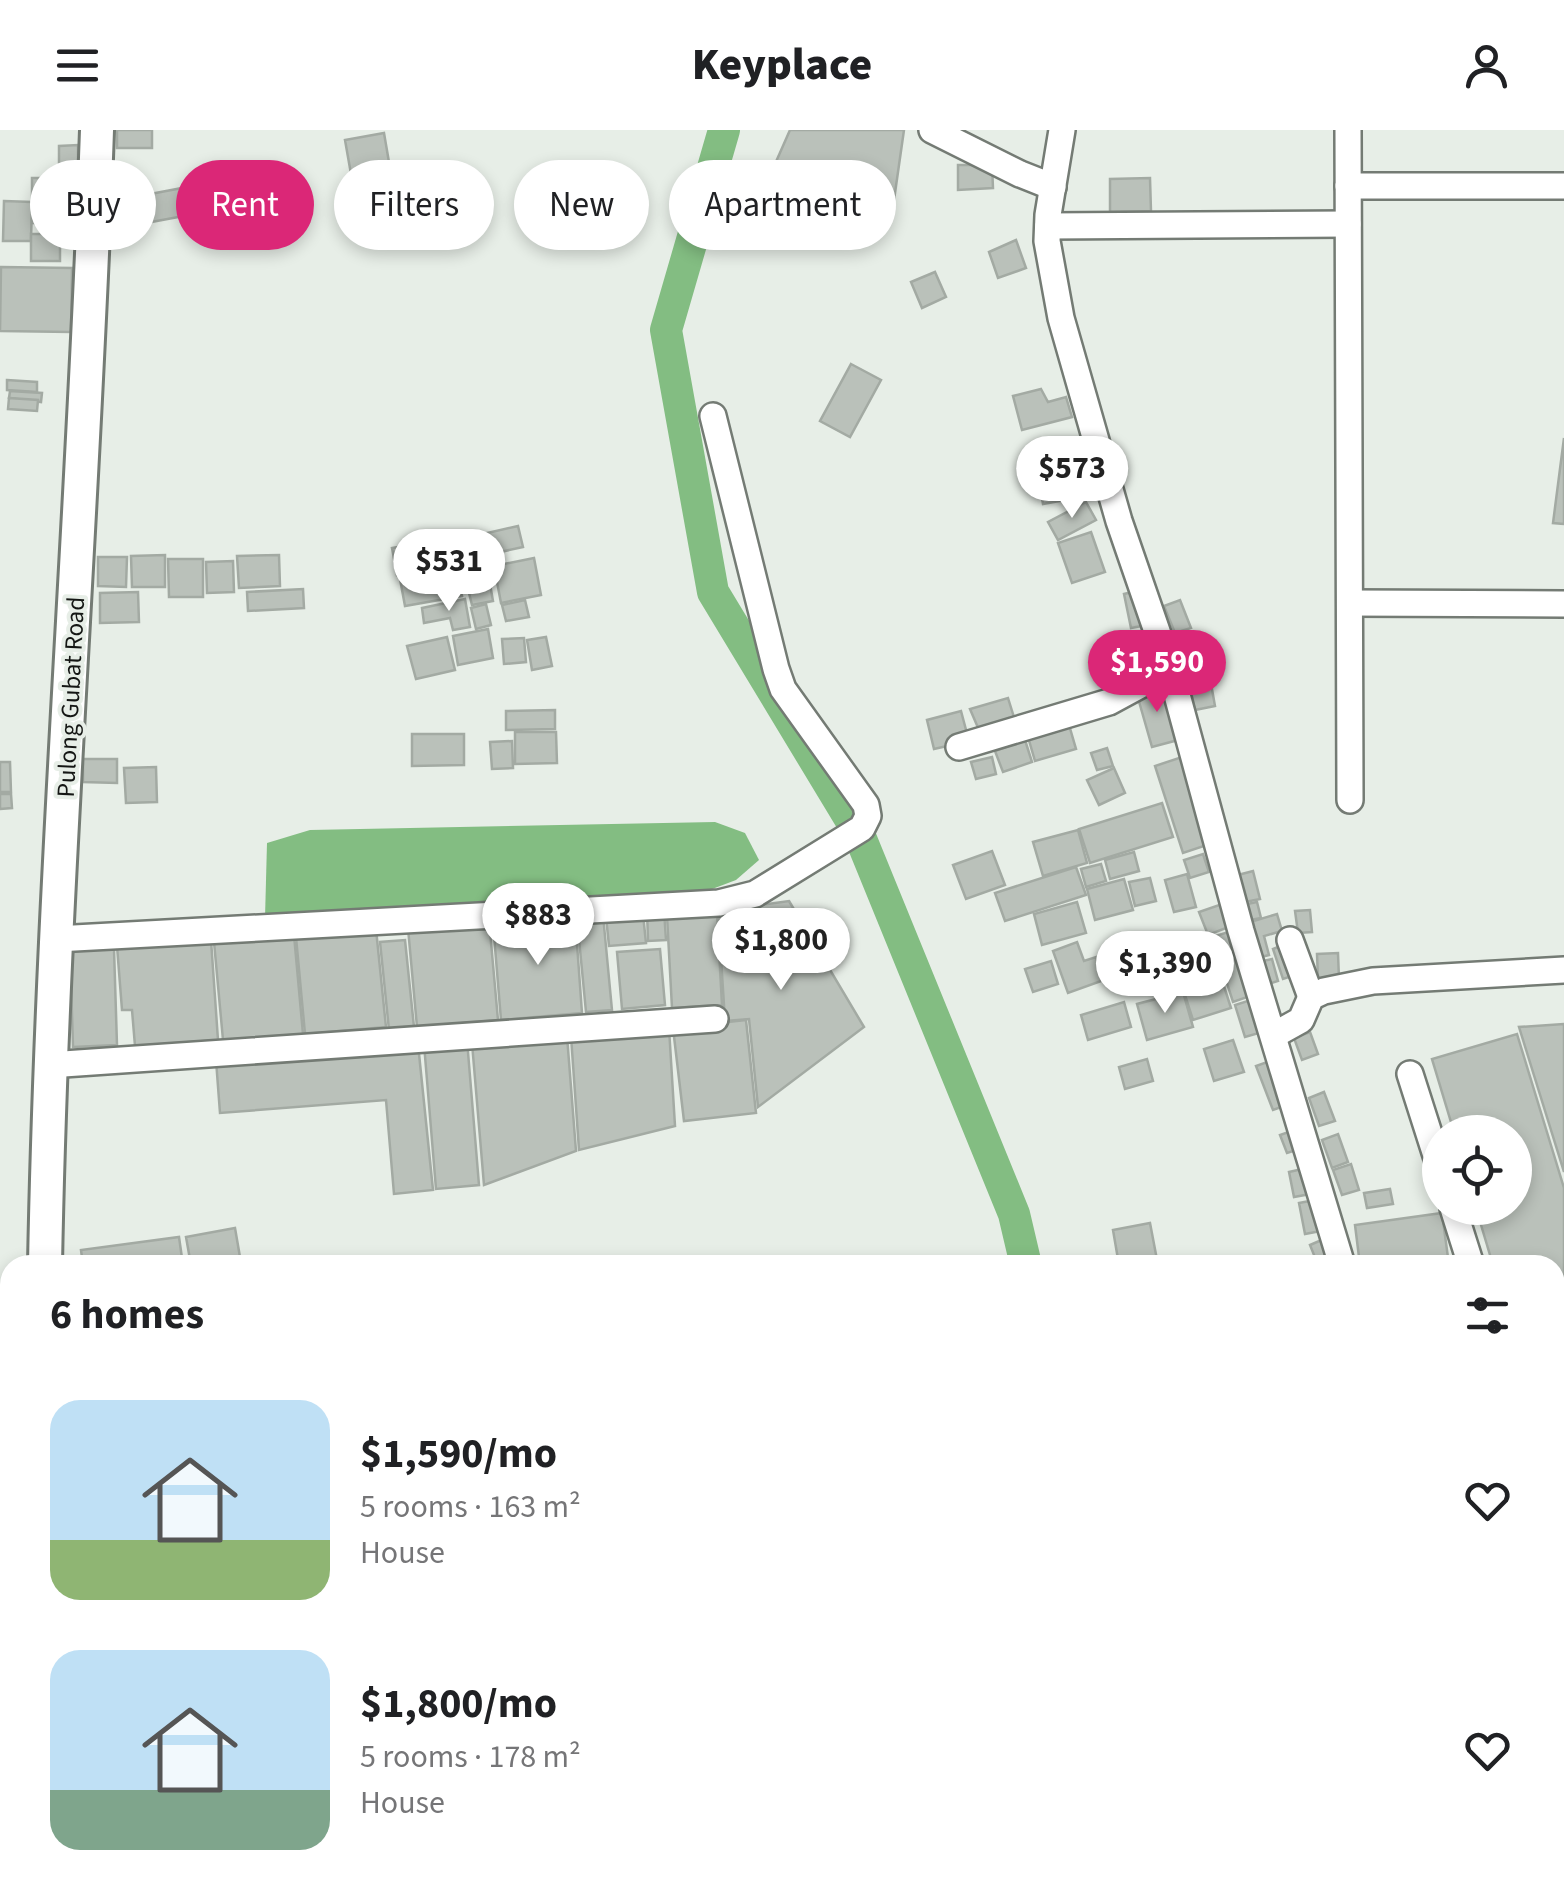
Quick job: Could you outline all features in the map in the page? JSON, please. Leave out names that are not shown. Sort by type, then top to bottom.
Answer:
[{"type":"main road","name":"Pulong Gubat Road","points":[[45,1255],[49,1065],[90,360],[98,130]]},
{"type":"street","points":[[932,130],[1053,187]]},
{"type":"street","points":[[1062,130],[1048,226],[1061,318],[1118,521],[1170,669],[1241,931],[1339,1255]]},
{"type":"street","points":[[1348,130],[1350,800]]},
{"type":"street","points":[[1348,186],[1564,186]]},
{"type":"street","points":[[1048,226],[1348,224]]},
{"type":"street","points":[[56,939],[719,902],[756,894],[862,828],[868,816],[866,804],[783,689],[713,416]]},
{"type":"street","points":[[1350,602],[1564,604]]},
{"type":"street","points":[[959,747],[1109,702],[1170,669]]},
{"type":"street","points":[[1290,940],[1311,997]]},
{"type":"street","points":[[1274,1035],[1301,1020],[1311,997],[1324,991],[1373,981],[1564,970]]},
{"type":"street","points":[[49,1065],[716,1019]]},
{"type":"street","points":[[1410,1074],[1423,1115]]},
{"type":"street","points":[[1458,1225],[1468,1255]]},
{"type":"shaded area","points":[[715,822],[745,833],[759,860],[736,880],[699,894],[265,918],[267,843],[310,830]]},
{"type":"building","points":[[117,130],[152,130],[152,148],[117,148]]},
{"type":"building","points":[[790,130],[904,130],[896,186],[896,160],[777,160]]},
{"type":"building","points":[[384,133],[389,160],[349,160],[345,140]]},
{"type":"building","points":[[78,145],[78,160],[59,160],[59,146]]},
{"type":"building","points":[[958,165],[992,165],[993,188],[958,190]]},
{"type":"building","points":[[1150,178],[1151,211],[1110,212],[1110,179]]},
{"type":"building","points":[[176,189],[176,217],[156,221],[156,193]]},
{"type":"building","points":[[4,201],[30,202],[30,241],[3,241]]},
{"type":"building","points":[[1016,240],[1026,268],[998,278],[989,252]]},
{"type":"building","points":[[31,250],[60,250],[60,261],[31,261]]},
{"type":"building","points":[[1,267],[72,268],[71,332],[0,331]]},
{"type":"building","points":[[935,272],[946,297],[922,308],[911,282]]},
{"type":"building","points":[[851,364],[881,380],[850,437],[820,421]]},
{"type":"building","points":[[7,380],[37,382],[37,392],[7,390]]},
{"type":"building","points":[[1041,389],[1048,402],[1066,397],[1072,417],[1022,430],[1013,396]]},
{"type":"building","points":[[10,391],[42,393],[41,402],[9,398]]},
{"type":"building","points":[[9,398],[38,400],[37,411],[8,409]]},
{"type":"building","points":[[1564,438],[1564,524],[1553,523]]},
{"type":"building","points":[[1052,449],[1058,474],[1037,479],[1031,454]]},
{"type":"building","points":[[1060,476],[1065,500],[1043,504],[1039,481]]},
{"type":"building","points":[[1086,502],[1096,520],[1058,540],[1048,522]]},
{"type":"building","points":[[518,526],[523,547],[487,555],[483,534]]},
{"type":"building","points":[[1091,532],[1105,572],[1072,583],[1058,543]]},
{"type":"building","points":[[473,533],[478,560],[450,566],[445,539]]},
{"type":"building","points":[[438,540],[443,568],[397,575],[392,548]]},
{"type":"building","points":[[165,555],[165,587],[132,587],[131,556]]},
{"type":"building","points":[[279,555],[280,586],[239,588],[237,556]]},
{"type":"building","points":[[98,557],[127,557],[126,587],[98,586]]},
{"type":"building","points":[[534,558],[541,595],[501,603],[494,566]]},
{"type":"building","points":[[168,559],[203,559],[203,597],[169,597]]},
{"type":"building","points":[[233,561],[234,592],[207,593],[206,562]]},
{"type":"building","points":[[443,572],[445,583],[459,581],[462,596],[405,606],[400,579]]},
{"type":"building","points":[[490,584],[493,601],[472,605],[468,589]]},
{"type":"building","points":[[303,589],[304,608],[248,611],[247,592]]},
{"type":"building","points":[[1140,590],[1147,625],[1131,628],[1124,594]]},
{"type":"building","points":[[138,592],[139,622],[100,623],[100,593]]},
{"type":"building","points":[[465,599],[470,627],[453,630],[450,618],[424,623],[422,608]]},
{"type":"building","points":[[525,600],[529,617],[506,621],[502,605]]},
{"type":"building","points":[[1180,600],[1191,628],[1175,633],[1164,606]]},
{"type":"building","points":[[486,604],[491,625],[476,629],[471,608]]},
{"type":"building","points":[[488,629],[493,658],[458,665],[453,636]]},
{"type":"building","points":[[1150,629],[1158,663],[1140,667],[1133,633]]},
{"type":"building","points":[[447,637],[455,670],[416,679],[407,646]]},
{"type":"building","points":[[546,637],[552,666],[532,670],[527,640]]},
{"type":"building","points":[[524,638],[526,662],[504,664],[502,639]]},
{"type":"building","points":[[1122,640],[1133,672],[1109,680],[1098,648]]},
{"type":"building","points":[[1210,678],[1215,706],[1195,710],[1189,682]]},
{"type":"building","points":[[1163,684],[1178,740],[1152,747],[1136,691]]},
{"type":"building","points":[[1008,698],[1017,727],[982,737],[970,709]]},
{"type":"building","points":[[555,710],[555,729],[506,730],[506,711]]},
{"type":"building","points":[[961,711],[969,741],[934,749],[927,720]]},
{"type":"building","points":[[1067,718],[1076,749],[1035,761],[1026,730]]},
{"type":"building","points":[[515,732],[556,732],[557,763],[515,764]]},
{"type":"building","points":[[412,734],[464,734],[464,765],[412,766]]},
{"type":"building","points":[[1025,740],[1032,762],[1003,772],[995,751]]},
{"type":"building","points":[[512,741],[513,768],[492,769],[490,742]]},
{"type":"building","points":[[1107,748],[1113,766],[1097,770],[1091,753]]},
{"type":"building","points":[[1185,756],[1213,843],[1183,853],[1155,766]]},
{"type":"building","points":[[992,757],[996,774],[976,779],[971,762]]},
{"type":"building","points":[[83,759],[117,759],[117,783],[83,782]]},
{"type":"building","points":[[0,762],[10,762],[11,792],[0,792]]},
{"type":"building","points":[[156,767],[157,802],[126,803],[124,768]]},
{"type":"building","points":[[1114,768],[1125,793],[1099,805],[1087,780]]},
{"type":"building","points":[[0,794],[11,794],[12,808],[0,809]]},
{"type":"building","points":[[1162,803],[1173,837],[1090,863],[1079,829]]},
{"type":"building","points":[[1078,830],[1087,863],[1043,876],[1033,842]]},
{"type":"building","points":[[992,851],[1005,885],[966,899],[953,865]]},
{"type":"building","points":[[1134,852],[1139,871],[1110,879],[1105,860]]},
{"type":"building","points":[[1203,854],[1209,872],[1190,878],[1184,860]]},
{"type":"building","points":[[1101,864],[1106,881],[1086,887],[1081,869]]},
{"type":"building","points":[[1076,867],[1086,895],[1005,921],[995,893]]},
{"type":"building","points":[[1253,871],[1260,899],[1240,903],[1234,876]]},
{"type":"building","points":[[1187,874],[1196,907],[1174,912],[1165,880]]},
{"type":"building","points":[[1150,878],[1156,901],[1135,906],[1129,882]]},
{"type":"building","points":[[1124,879],[1133,910],[1095,920],[1087,889]]},
{"type":"building","points":[[789,901],[864,1027],[758,1107],[749,1019],[725,1021],[718,911]]},
{"type":"building","points":[[1077,902],[1086,933],[1042,945],[1034,914]]},
{"type":"building","points":[[1257,902],[1261,918],[1245,921],[1242,905]]},
{"type":"building","points":[[1225,903],[1234,925],[1208,935],[1199,912]]},
{"type":"building","points":[[664,910],[666,940],[648,941],[647,911]]},
{"type":"building","points":[[1310,910],[1312,932],[1298,933],[1295,911]]},
{"type":"building","points":[[717,913],[722,1005],[672,1008],[667,916]]},
{"type":"building","points":[[643,914],[646,943],[609,946],[606,917]]},
{"type":"building","points":[[1277,914],[1282,931],[1264,936],[1269,955],[1257,958],[1247,923]]},
{"type":"building","points":[[603,915],[612,1010],[586,1012],[577,918]]},
{"type":"building","points":[[575,916],[582,1013],[501,1020],[493,923]]},
{"type":"building","points":[[489,920],[498,1020],[417,1027],[408,928]]},
{"type":"building","points":[[376,929],[386,1027],[305,1034],[296,937]]},
{"type":"building","points":[[1235,930],[1256,994],[1233,1002],[1212,937]]},
{"type":"building","points":[[294,935],[303,1034],[223,1040],[214,942]]},
{"type":"building","points":[[211,940],[218,1040],[135,1046],[132,1010],[122,1010],[117,946]]},
{"type":"building","points":[[405,940],[414,1027],[389,1030],[380,942]]},
{"type":"building","points":[[1077,942],[1084,961],[1096,957],[1104,980],[1068,993],[1053,951]]},
{"type":"building","points":[[1288,943],[1298,974],[1283,979],[1273,949]]},
{"type":"building","points":[[1211,945],[1221,978],[1168,994],[1159,961]]},
{"type":"building","points":[[114,949],[117,1045],[73,1047],[70,950]]},
{"type":"building","points":[[660,949],[665,1005],[622,1009],[617,952]]},
{"type":"building","points":[[1338,953],[1339,979],[1318,979],[1317,954]]},
{"type":"building","points":[[1272,959],[1278,981],[1265,985],[1259,962]]},
{"type":"building","points":[[1051,961],[1058,984],[1033,992],[1025,969]]},
{"type":"building","points":[[1222,980],[1231,1008],[1193,1020],[1184,992]]},
{"type":"building","points":[[1183,992],[1193,1027],[1147,1040],[1137,1004]]},
{"type":"building","points":[[1257,998],[1266,1031],[1245,1037],[1235,1005]]},
{"type":"building","points":[[1124,1002],[1131,1027],[1088,1040],[1081,1015]]},
{"type":"building","points":[[746,1020],[756,1113],[684,1121],[673,1028]]},
{"type":"building","points":[[1564,1024],[1564,1172],[1519,1027]]},
{"type":"building","points":[[669,1028],[675,1126],[579,1150],[571,1036]]},
{"type":"building","points":[[1310,1032],[1318,1054],[1302,1060],[1294,1038]]},
{"type":"building","points":[[1517,1034],[1564,1188],[1564,1255],[1490,1255],[1481,1225],[1532,1225],[1532,1115],[1449,1115],[1432,1059]]},
{"type":"building","points":[[567,1036],[576,1151],[484,1185],[472,1043]]},
{"type":"building","points":[[467,1040],[479,1185],[436,1189],[424,1044]]},
{"type":"building","points":[[1233,1040],[1244,1072],[1214,1081],[1204,1049]]},
{"type":"building","points":[[418,1044],[433,1190],[394,1194],[386,1100],[220,1113],[216,1060]]},
{"type":"building","points":[[1147,1059],[1153,1081],[1125,1089],[1119,1067]]},
{"type":"building","points":[[1270,1061],[1287,1105],[1273,1110],[1256,1066]]},
{"type":"building","points":[[1324,1092],[1335,1121],[1319,1126],[1309,1098]]},
{"type":"building","points":[[1297,1129],[1303,1148],[1287,1153],[1280,1135]]},
{"type":"building","points":[[1338,1134],[1348,1162],[1332,1168],[1322,1140]]},
{"type":"building","points":[[1351,1164],[1359,1190],[1342,1195],[1333,1170]]},
{"type":"building","points":[[1311,1167],[1316,1193],[1294,1197],[1289,1172]]},
{"type":"building","points":[[1390,1189],[1393,1204],[1367,1208],[1364,1193]]},
{"type":"building","points":[[1320,1199],[1326,1230],[1305,1234],[1299,1203]]},
{"type":"building","points":[[1422,1216],[1422,1225],[1444,1225],[1448,1255],[1359,1255],[1355,1225]]},
{"type":"building","points":[[1150,1223],[1156,1255],[1117,1255],[1113,1230]]},
{"type":"building","points":[[235,1228],[240,1255],[189,1255],[186,1237]]},
{"type":"building","points":[[179,1237],[182,1255],[82,1255],[81,1250]]},
{"type":"building","points":[[1324,1239],[1330,1255],[1314,1255],[1310,1245]]},
{"type":"waterway","points":[[724,130],[666,330],[713,592],[852,822]]},
{"type":"waterway","points":[[861,839],[1014,1214],[1024,1255]]}]
